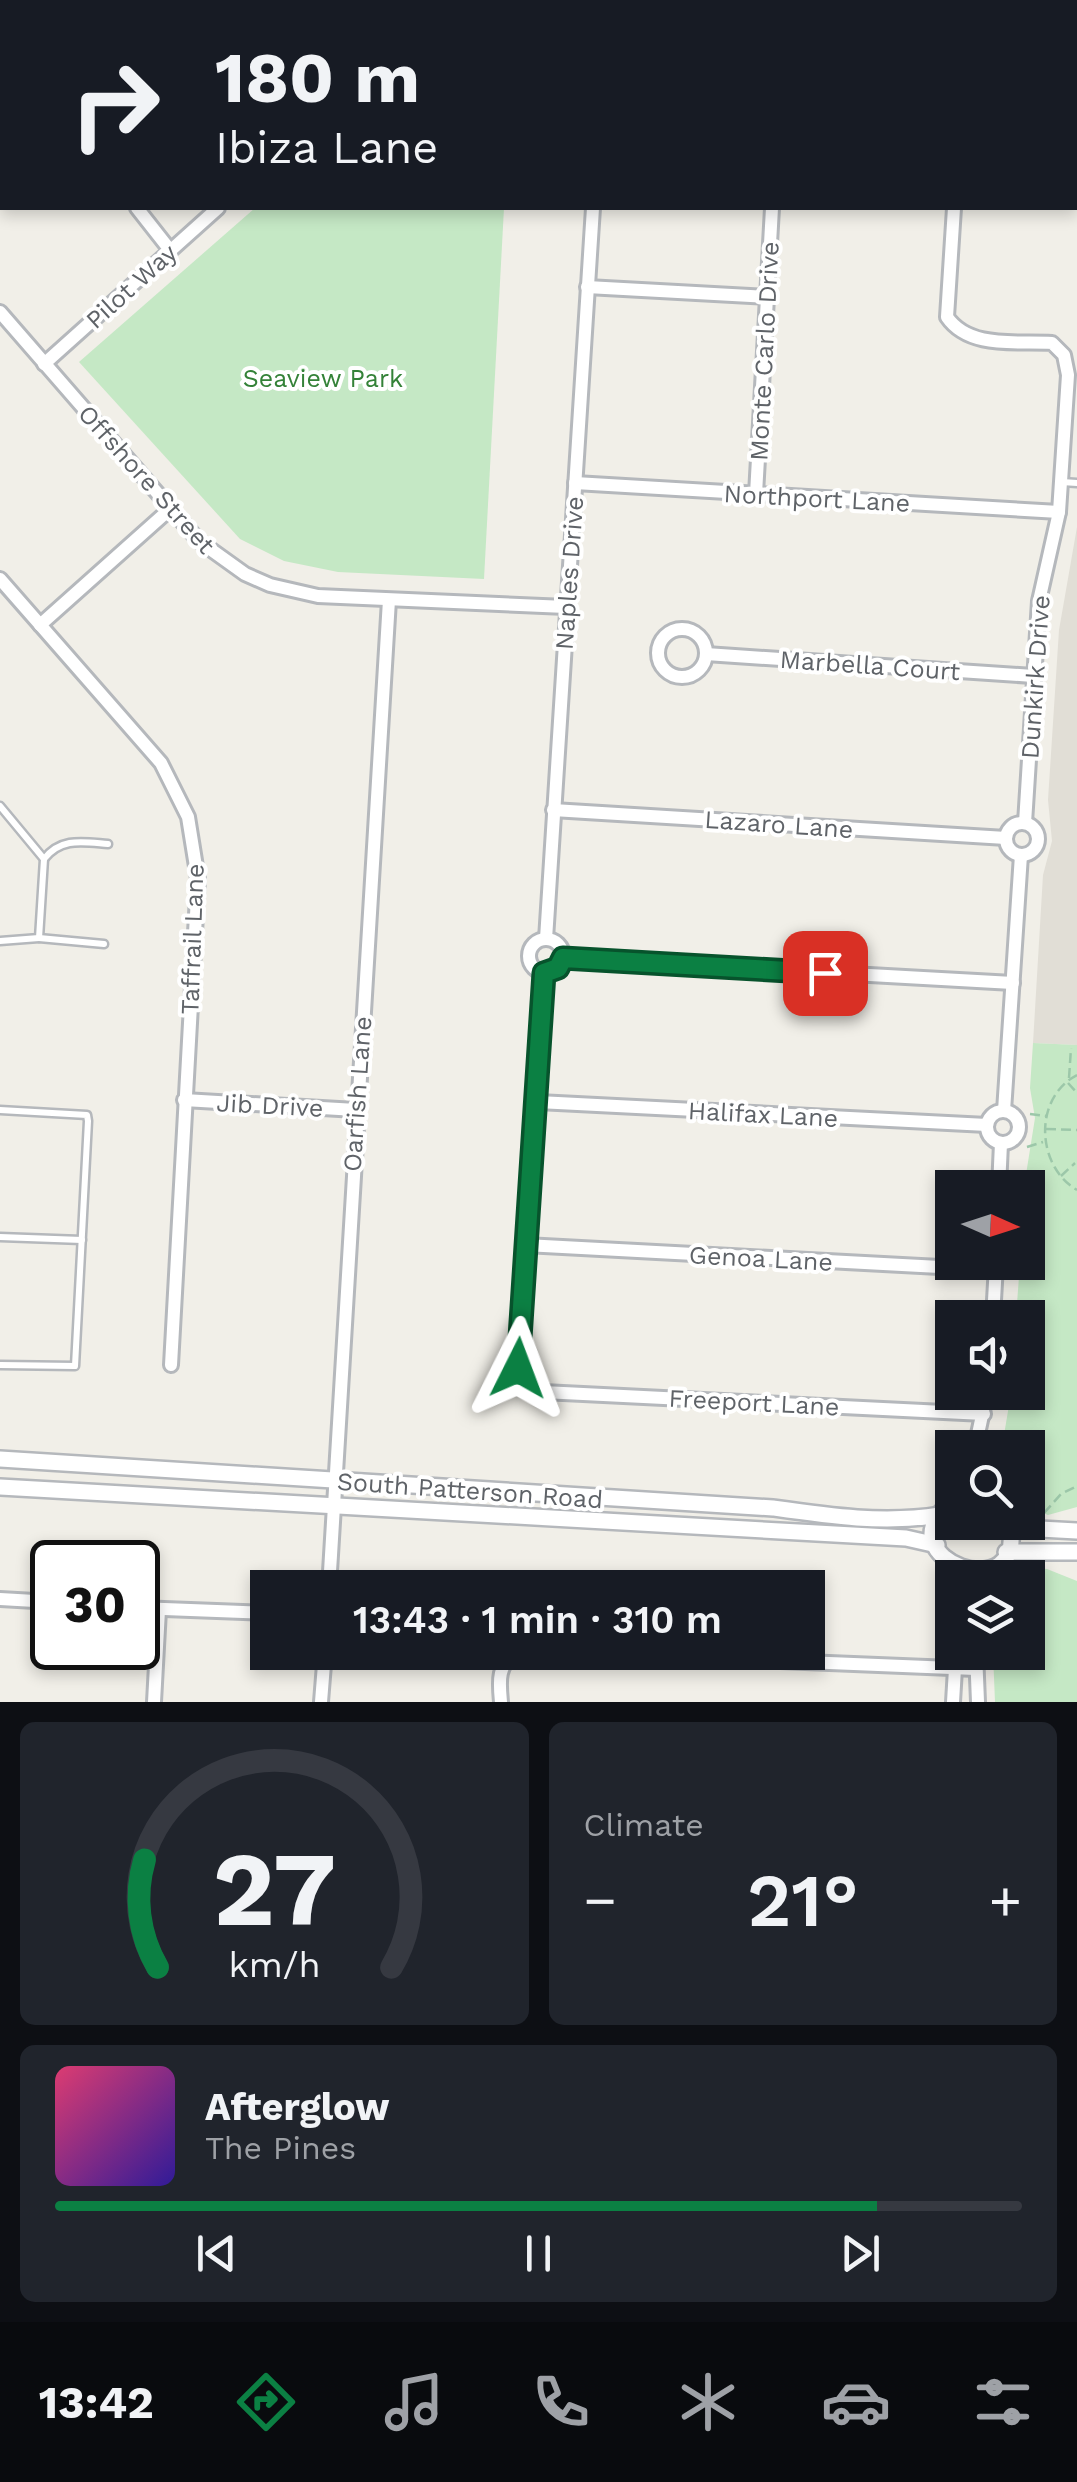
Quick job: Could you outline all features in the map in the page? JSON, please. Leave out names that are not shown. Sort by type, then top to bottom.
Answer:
[{"type":"street","points":[[139,210],[170,250]]},
{"type":"street","name":"Pilot Way","points":[[44,364],[216,210]]},
{"type":"street","name":"Naples Drive","points":[[546,939],[593,210]]},
{"type":"street","name":"Monte Carlo Drive","points":[[756,494],[772,210]]},
{"type":"street","name":"Dunkirk Drive","points":[[954,210],[947,317],[957,332],[972,338],[1052,343],[1064,355],[1068,374],[1058,512],[1038,601],[1025,823]]},
{"type":"street","points":[[587,287],[767,297]]},
{"type":"street","name":"Offshore Street","points":[[0,312],[170,510],[220,558],[270,585],[318,596],[566,607]]},
{"type":"street","name":"Northport Lane","points":[[575,483],[1058,512]]},
{"type":"street","points":[[40,625],[170,510]]},
{"type":"street","name":"Taffrail Lane","points":[[0,579],[161,763],[188,817],[198,879],[171,1366]]},
{"type":"street","name":"Oarfish Lane","points":[[331,1570],[388,600]]},
{"type":"street","name":"Marbella Court","points":[[706,654],[1033,676]]},
{"type":"street","name":"Lazaro Lane","points":[[553,810],[1006,838]]},
{"type":"street","points":[[1025,823],[1036,832],[1037,843],[1031,852],[1020,855],[1011,851],[1006,838],[1014,825],[1025,823]]},
{"type":"street","points":[[1004,1110],[1020,855]]},
{"type":"street","points":[[546,939],[561,947],[563,958],[558,968],[544,973],[534,968],[530,952],[536,943],[546,939]]},
{"type":"street","points":[[563,958],[1013,983]]},
{"type":"street","points":[[525,1246],[544,973]]},
{"type":"street","name":"Jib Drive","points":[[184,1100],[356,1110]]},
{"type":"street","name":"Halifax Lane","points":[[538,1102],[988,1125]]},
{"type":"street","points":[[1004,1110],[1014,1114],[1020,1128],[1011,1141],[1001,1143],[989,1135],[988,1125],[991,1116],[1004,1110]]},
{"type":"street","points":[[1000,1170],[1001,1143]]},
{"type":"street","name":"Genoa Lane","points":[[525,1246],[935,1263]]},
{"type":"street","name":"Freeport Lane","points":[[525,1246],[518,1368],[524,1385],[542,1392],[984,1414]]},
{"type":"street","points":[[981,1430],[985,1410]]},
{"type":"street","name":"South Patterson Road","points":[[0,1459],[773,1508],[854,1518],[907,1520],[935,1516]]},
{"type":"street","name":"South Patterson Road","points":[[0,1487],[906,1538],[937,1546]]},
{"type":"street","points":[[1045,1530],[1077,1531]]},
{"type":"street","points":[[938,1540],[945,1560]]},
{"type":"street","points":[[999,1560],[1006,1552],[1007,1540]]},
{"type":"street","points":[[1006,1552],[1077,1552]]},
{"type":"street","points":[[0,1599],[30,1601]]},
{"type":"street","points":[[160,1610],[250,1613]]},
{"type":"street","points":[[825,1664],[935,1669]]},
{"type":"street","points":[[154,1702],[156,1670]]},
{"type":"street","points":[[322,1702],[323,1670]]},
{"type":"street","points":[[501,1702],[502,1670]]},
{"type":"street","points":[[953,1702],[954,1670]]},
{"type":"street","points":[[976,1670],[978,1702]]},
{"type":"lane","points":[[1060,482],[1077,483]]},
{"type":"lane","points":[[0,806],[44,859]]},
{"type":"lane","points":[[40,938],[44,859],[68,841],[108,844]]},
{"type":"lane","points":[[0,941],[40,938],[104,944]]},
{"type":"lane","points":[[0,1110],[87,1115],[75,1366],[0,1365]]},
{"type":"lane","points":[[0,1238],[82,1240]]},
{"type":"path","points":[[1071,1048],[1068,1080],[1046,1116],[1044,1141],[1060,1177],[1077,1190]]},
{"type":"path","points":[[1068,1080],[1077,1075]]},
{"type":"path","points":[[1068,1080],[1077,1093]]},
{"type":"path","points":[[1030,1114],[1046,1116]]},
{"type":"path","points":[[1045,1128],[1077,1130]]},
{"type":"path","points":[[1027,1147],[1044,1141]]},
{"type":"path","points":[[1060,1177],[1076,1164]]},
{"type":"path","points":[[1045,1515],[1058,1497],[1077,1486]]},
{"type":"shaded area","points":[[1077,527],[1077,1045],[1033,1043],[1043,875],[1052,841],[1048,800],[1059,630]]},
{"type":"green space","name":"Seaview Park","points":[[253,210],[504,210],[484,579],[338,572],[284,561],[240,539],[79,362]]},
{"type":"green space","points":[[1033,1043],[1077,1045],[1077,1507],[1048,1515],[1045,1430],[1005,1430],[1008,1410],[1045,1410],[1045,1300],[1017,1300],[1019,1280],[1045,1280],[1045,1170],[1027,1170],[1035,1118],[1030,1088]]},
{"type":"green space","points":[[1045,1569],[1077,1581],[1077,1702],[995,1702],[994,1670],[1045,1670]]},
{"type":"route","points":[[518,1368],[544,973],[558,968],[563,958],[825,973]]}]
